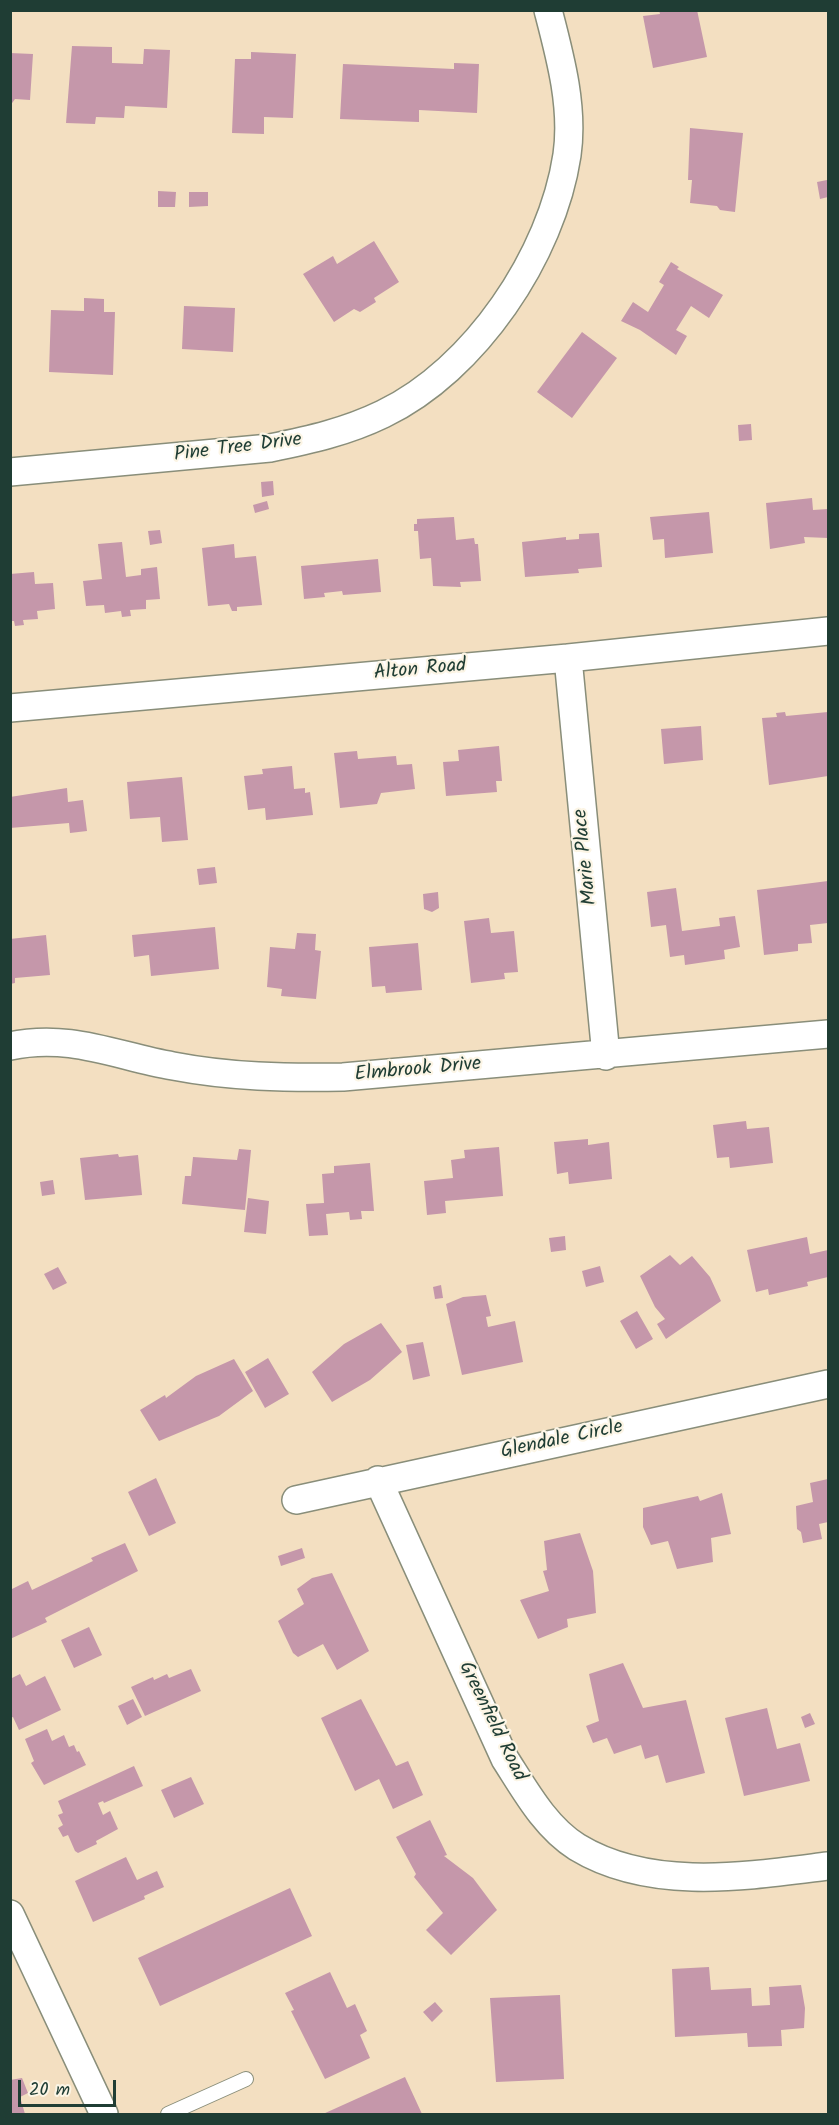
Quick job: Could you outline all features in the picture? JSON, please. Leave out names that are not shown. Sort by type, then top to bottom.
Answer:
[{"type":"street","name":"Pine Tree Drive","points":[[10,472],[270,448],[309,440],[348,429],[385,413],[424,389],[456,362],[489,327],[521,277],[540,241],[556,200],[567,154],[567,99],[548,10]]},
{"type":"street","name":"Alton Road","points":[[10,708],[568,658],[828,631]]},
{"type":"street","name":"Marie Place","points":[[568,658],[606,1056]]},
{"type":"street","name":"Elmbrook Drive","points":[[10,1046],[42,1040],[120,1052],[171,1066],[271,1078],[343,1077],[606,1056],[828,1034]]},
{"type":"street","name":"Glendale Circle","points":[[296,1500],[378,1480],[828,1384]]},
{"type":"street","name":"Greenfield Road","points":[[378,1480],[506,1759],[532,1802],[576,1847],[610,1862],[642,1871],[676,1875],[732,1877],[828,1866]]},
{"type":"street","points":[[10,1914],[104,2115]]},
{"type":"lane","points":[[168,2115],[246,2079]]},
{"type":"building","points":[[659,10],[697,10],[707,57],[653,68],[643,16],[660,14]]},
{"type":"building","points":[[72,46],[112,47],[112,63],[143,64],[144,49],[170,50],[167,108],[125,106],[124,118],[96,117],[95,124],[66,123]]},
{"type":"building","points":[[251,52],[296,54],[293,118],[264,117],[264,134],[232,133],[235,59],[251,59]]},
{"type":"building","points":[[10,53],[33,54],[30,100],[15,99],[10,106]]},
{"type":"building","points":[[454,63],[479,64],[477,113],[419,110],[419,122],[340,119],[343,64],[454,69]]},
{"type":"building","points":[[690,128],[743,133],[735,212],[720,210],[717,206],[690,203],[692,180],[688,180]]},
{"type":"building","points":[[827,180],[828,197],[820,199],[817,182]]},
{"type":"building","points":[[158,191],[176,192],[175,207],[158,207]]},
{"type":"building","points":[[189,192],[208,192],[208,206],[189,207]]},
{"type":"building","points":[[374,241],[399,282],[374,298],[376,302],[360,312],[354,309],[334,322],[303,274],[333,256],[337,264]]},
{"type":"building","points":[[671,262],[679,267],[677,269],[723,295],[709,318],[691,306],[676,330],[687,336],[676,355],[640,330],[621,321],[633,302],[648,312],[664,285],[659,282]]},
{"type":"building","points":[[84,298],[104,299],[104,312],[115,312],[113,375],[49,372],[51,310],[84,311]]},
{"type":"building","points":[[184,306],[235,308],[233,352],[182,349]]},
{"type":"building","points":[[582,332],[617,358],[572,418],[537,392]]},
{"type":"building","points":[[751,424],[752,440],[739,441],[738,425]]},
{"type":"building","points":[[273,481],[274,495],[262,497],[261,482]]},
{"type":"building","points":[[812,498],[813,510],[828,509],[828,538],[804,537],[805,543],[770,549],[766,503]]},
{"type":"building","points":[[267,501],[269,509],[255,513],[253,505]]},
{"type":"building","points":[[709,512],[713,553],[665,558],[664,539],[653,540],[650,517]]},
{"type":"building","points":[[454,517],[456,540],[474,538],[475,544],[478,544],[481,581],[460,582],[461,587],[433,586],[431,558],[420,559],[418,531],[414,531],[414,524],[417,524],[417,519]]},
{"type":"building","points":[[160,530],[162,543],[150,545],[148,531]]},
{"type":"building","points":[[599,533],[602,567],[578,569],[579,573],[525,577],[522,542],[566,537],[566,540],[579,539],[579,534]]},
{"type":"building","points":[[122,542],[126,577],[141,575],[141,569],[157,567],[160,599],[146,600],[146,609],[130,610],[131,616],[122,617],[121,611],[105,613],[104,605],[86,606],[83,581],[102,579],[98,544]]},
{"type":"building","points":[[234,544],[235,558],[256,556],[262,605],[237,607],[237,611],[232,611],[229,604],[208,606],[202,548]]},
{"type":"building","points":[[378,559],[381,592],[343,595],[342,591],[324,593],[325,597],[304,599],[301,566]]},
{"type":"building","points":[[34,572],[35,584],[53,583],[55,609],[37,611],[38,619],[23,620],[24,625],[15,626],[14,621],[10,621],[10,574]]},
{"type":"building","points":[[785,712],[786,716],[828,712],[828,776],[769,785],[762,718],[777,717],[776,713]]},
{"type":"building","points":[[701,726],[703,760],[664,764],[661,729]]},
{"type":"building","points":[[499,746],[502,781],[496,781],[497,792],[446,796],[443,762],[459,761],[458,750]]},
{"type":"building","points":[[357,751],[358,759],[396,756],[397,765],[412,764],[415,789],[381,793],[377,804],[340,808],[334,753]]},
{"type":"building","points":[[292,766],[294,789],[305,788],[305,793],[310,792],[313,815],[266,820],[265,808],[248,810],[244,776],[263,774],[262,769]]},
{"type":"building","points":[[182,777],[188,840],[162,842],[160,817],[130,819],[127,782]]},
{"type":"building","points":[[67,788],[68,802],[83,800],[87,831],[70,833],[69,823],[10,828],[10,797]]},
{"type":"building","points":[[215,867],[217,883],[199,885],[197,869]]},
{"type":"building","points":[[828,881],[828,923],[810,925],[812,943],[798,944],[798,951],[764,955],[757,890]]},
{"type":"building","points":[[676,888],[682,931],[720,926],[719,918],[735,916],[740,947],[724,950],[725,959],[685,965],[684,955],[670,957],[666,925],[651,927],[647,892]]},
{"type":"building","points":[[438,892],[439,908],[432,912],[424,909],[423,894]]},
{"type":"building","points":[[489,918],[491,933],[514,931],[518,972],[504,973],[505,979],[471,983],[464,921]]},
{"type":"building","points":[[215,927],[219,969],[151,976],[149,955],[134,957],[132,935]]},
{"type":"building","points":[[297,933],[316,934],[315,950],[321,951],[316,999],[281,996],[282,989],[267,987],[270,947],[295,949]]},
{"type":"building","points":[[46,935],[50,975],[15,978],[15,983],[10,984],[10,939]]},
{"type":"building","points":[[418,943],[422,990],[386,993],[385,986],[372,987],[369,947]]},
{"type":"building","points":[[746,1121],[747,1129],[769,1127],[773,1163],[730,1168],[729,1157],[717,1158],[713,1125]]},
{"type":"building","points":[[588,1139],[588,1145],[609,1142],[612,1179],[569,1184],[568,1172],[557,1174],[554,1142]]},
{"type":"building","points":[[499,1147],[503,1196],[445,1201],[446,1213],[427,1215],[424,1181],[453,1178],[451,1160],[465,1158],[464,1150]]},
{"type":"building","points":[[239,1149],[251,1150],[245,1210],[182,1204],[185,1176],[191,1176],[193,1157],[237,1160]]},
{"type":"building","points":[[118,1154],[119,1157],[138,1155],[142,1195],[85,1200],[80,1158]]},
{"type":"building","points":[[370,1163],[374,1211],[361,1211],[362,1219],[350,1220],[349,1212],[326,1214],[328,1235],[309,1236],[306,1204],[324,1203],[322,1174],[334,1173],[334,1166]]},
{"type":"building","points":[[53,1180],[55,1194],[42,1196],[40,1182]]},
{"type":"building","points":[[248,1198],[269,1201],[266,1234],[244,1232]]},
{"type":"building","points":[[565,1236],[566,1250],[551,1252],[549,1238]]},
{"type":"building","points":[[807,1237],[810,1254],[828,1250],[828,1277],[807,1282],[808,1286],[769,1295],[768,1289],[756,1292],[747,1250]]},
{"type":"building","points":[[670,1255],[680,1265],[692,1256],[710,1277],[721,1301],[666,1339],[657,1324],[665,1319],[655,1307],[640,1276]]},
{"type":"building","points":[[600,1266],[604,1282],[586,1287],[582,1271]]},
{"type":"building","points":[[58,1267],[67,1283],[53,1290],[44,1274]]},
{"type":"building","points":[[441,1285],[443,1298],[435,1299],[433,1287]]},
{"type":"building","points":[[486,1295],[491,1316],[486,1317],[488,1327],[515,1321],[523,1362],[462,1375],[446,1304],[463,1297]]},
{"type":"building","points":[[637,1311],[653,1339],[636,1349],[620,1321]]},
{"type":"building","points":[[381,1323],[402,1352],[370,1380],[332,1402],[312,1372],[344,1344]]},
{"type":"building","points":[[423,1342],[430,1376],[413,1380],[406,1345]]},
{"type":"building","points":[[268,1358],[289,1394],[265,1408],[245,1372]]},
{"type":"building","points":[[234,1359],[253,1391],[219,1416],[159,1441],[140,1410],[165,1395],[166,1398],[196,1376]]},
{"type":"building","points":[[156,1478],[176,1523],[149,1536],[128,1492]]},
{"type":"building","points":[[828,1479],[828,1522],[819,1524],[822,1539],[803,1543],[801,1532],[797,1529],[796,1506],[813,1502],[810,1483]]},
{"type":"building","points":[[722,1493],[731,1534],[711,1538],[713,1562],[677,1569],[668,1541],[651,1545],[643,1527],[643,1508],[698,1496],[700,1501]]},
{"type":"building","points":[[580,1533],[593,1571],[596,1613],[567,1619],[568,1627],[538,1639],[520,1600],[549,1591],[543,1571],[547,1570],[544,1541]]},
{"type":"building","points":[[125,1543],[138,1571],[45,1618],[47,1622],[10,1639],[10,1590],[28,1581],[32,1590],[93,1561],[91,1558]]},
{"type":"building","points":[[302,1548],[305,1558],[281,1566],[278,1556]]},
{"type":"building","points":[[332,1573],[369,1651],[337,1670],[323,1644],[298,1657],[293,1653],[278,1621],[304,1604],[297,1589],[312,1578]]},
{"type":"building","points":[[89,1627],[102,1655],[74,1668],[61,1640]]},
{"type":"building","points":[[623,1663],[643,1708],[686,1700],[705,1773],[666,1783],[658,1755],[645,1759],[641,1745],[614,1754],[607,1738],[593,1743],[586,1726],[599,1721],[589,1674]]},
{"type":"building","points":[[191,1669],[201,1691],[145,1716],[131,1687],[153,1677],[154,1680],[167,1674],[169,1678]]},
{"type":"building","points":[[20,1674],[26,1686],[45,1676],[61,1710],[19,1730],[13,1717],[10,1718],[10,1679]]},
{"type":"building","points":[[133,1699],[142,1717],[127,1725],[118,1706]]},
{"type":"building","points":[[361,1699],[396,1766],[408,1761],[423,1795],[393,1809],[379,1779],[355,1791],[321,1718]]},
{"type":"building","points":[[767,1708],[777,1749],[800,1743],[810,1781],[744,1796],[725,1718]]},
{"type":"building","points":[[810,1713],[815,1724],[805,1728],[801,1717]]},
{"type":"building","points":[[47,1729],[52,1741],[64,1735],[69,1747],[74,1745],[86,1765],[44,1785],[31,1763],[34,1761],[25,1739]]},
{"type":"building","points":[[134,1766],[143,1786],[104,1803],[103,1801],[98,1803],[103,1815],[110,1811],[118,1829],[96,1841],[97,1844],[78,1853],[75,1851],[68,1835],[63,1837],[58,1828],[63,1825],[58,1815],[63,1813],[58,1801]]},
{"type":"building","points":[[191,1777],[204,1804],[174,1818],[161,1790]]},
{"type":"building","points":[[430,1820],[447,1855],[444,1856],[473,1878],[497,1910],[451,1955],[426,1930],[443,1913],[414,1877],[416,1874],[396,1837]]},
{"type":"building","points":[[126,1857],[137,1880],[157,1871],[164,1887],[144,1896],[145,1899],[93,1922],[75,1881]]},
{"type":"building","points":[[290,1888],[312,1936],[160,2006],[138,1958]]},
{"type":"building","points":[[709,1967],[711,1990],[751,1988],[752,2006],[770,2005],[769,1987],[801,1985],[805,2008],[804,2028],[781,2030],[782,2046],[748,2047],[747,2033],[675,2037],[672,1969]]},
{"type":"building","points":[[330,1972],[347,2008],[355,2004],[367,2031],[360,2035],[370,2058],[325,2079],[291,2011],[294,2010],[285,1993]]},
{"type":"building","points":[[560,1995],[564,2079],[496,2082],[490,1998]]},
{"type":"building","points":[[435,2002],[443,2011],[432,2022],[423,2012]]},
{"type":"building","points":[[405,2077],[422,2114],[323,2114]]},
{"type":"building","points":[[22,2078],[28,2093],[20,2097],[25,2114],[10,2114],[10,2080]]}]
